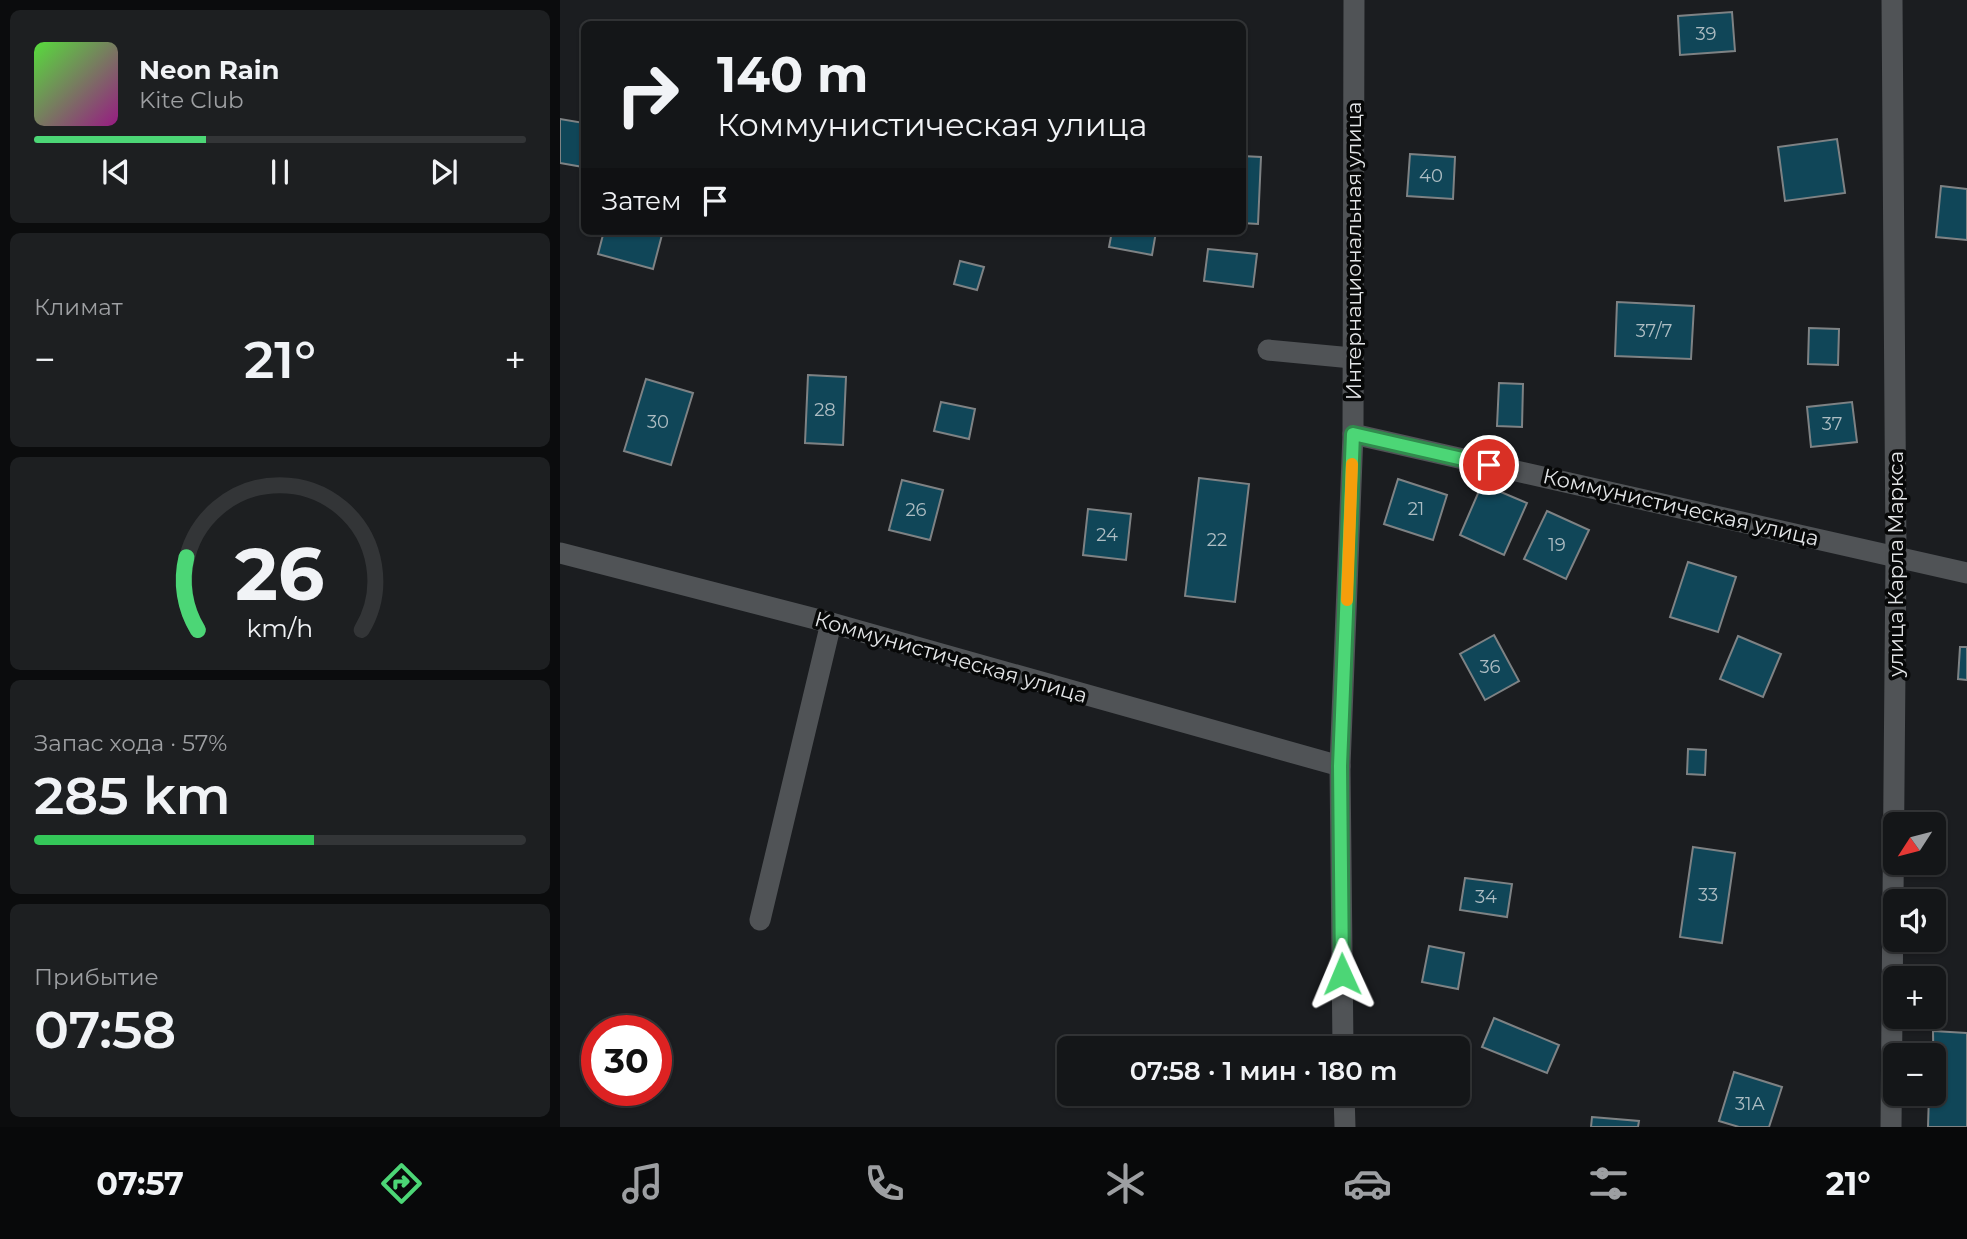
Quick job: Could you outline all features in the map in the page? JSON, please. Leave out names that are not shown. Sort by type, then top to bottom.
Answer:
[{"type":"street","name":"Интернациональная улица","points":[[1343,1036],[1340,766],[1353,434],[1354,0]]},
{"type":"street","name":"улица Карла Маркса","points":[[1891,1127],[1896,555],[1892,0]]},
{"type":"street","points":[[1268,350],[1352,358]]},
{"type":"street","name":"Коммунистическая улица","points":[[1353,434],[1967,573]]},
{"type":"street","name":"Коммунистическая улица","points":[[560,553],[831,623],[1340,766]]},
{"type":"street","points":[[760,920],[831,623]]},
{"type":"street","points":[[1344,1106],[1345,1127]]},
{"type":"building","points":[[1732,12],[1735,51],[1680,55],[1678,16]]},
{"type":"building","points":[[560,119],[581,122],[581,167],[560,163]]},
{"type":"building","points":[[1837,139],[1845,193],[1785,201],[1778,147]]},
{"type":"building","points":[[1410,154],[1455,157],[1453,199],[1407,196]]},
{"type":"building","points":[[1246,156],[1261,157],[1258,224],[1246,223]]},
{"type":"building","points":[[1941,186],[1967,189],[1967,240],[1936,237]]},
{"type":"building","points":[[603,235],[662,235],[653,269],[598,254]]},
{"type":"building","points":[[1111,235],[1155,235],[1152,255],[1109,247]]},
{"type":"building","points":[[1208,249],[1257,254],[1253,287],[1204,281]]},
{"type":"building","points":[[960,261],[984,267],[977,290],[954,284]]},
{"type":"building","points":[[1617,302],[1694,306],[1691,359],[1615,356]]},
{"type":"building","points":[[1809,328],[1839,329],[1838,365],[1808,364]]},
{"type":"building","points":[[808,375],[846,377],[843,445],[805,443]]},
{"type":"building","points":[[646,379],[693,393],[671,465],[624,451]]},
{"type":"building","points":[[1499,383],[1523,384],[1522,427],[1497,426]]},
{"type":"building","points":[[941,402],[975,409],[969,439],[934,431]]},
{"type":"building","points":[[1852,402],[1857,442],[1811,447],[1807,407]]},
{"type":"building","points":[[1199,478],[1249,484],[1235,602],[1185,596]]},
{"type":"building","points":[[1398,479],[1447,495],[1433,540],[1384,524]]},
{"type":"building","points":[[902,480],[943,490],[930,540],[889,530]]},
{"type":"building","points":[[1482,484],[1527,503],[1504,555],[1460,535]]},
{"type":"building","points":[[1088,509],[1131,514],[1126,560],[1083,555]]},
{"type":"building","points":[[1547,511],[1589,530],[1566,579],[1524,559]]},
{"type":"building","points":[[1688,562],[1736,577],[1718,632],[1670,617]]},
{"type":"building","points":[[1494,635],[1519,681],[1485,700],[1460,654]]},
{"type":"building","points":[[1738,636],[1781,654],[1763,697],[1720,679]]},
{"type":"building","points":[[1960,647],[1967,647],[1967,680],[1958,679]]},
{"type":"building","points":[[1688,749],[1706,750],[1705,775],[1687,774]]},
{"type":"building","points":[[1693,847],[1735,853],[1722,943],[1680,937]]},
{"type":"building","points":[[1465,878],[1512,884],[1507,917],[1460,910]]},
{"type":"building","points":[[1429,946],[1464,953],[1458,989],[1422,982]]},
{"type":"building","points":[[1494,1018],[1559,1045],[1547,1073],[1482,1047]]},
{"type":"building","points":[[1933,1031],[1967,1033],[1967,1127],[1928,1127],[1929,1106],[1946,1106],[1946,1043],[1933,1043]]},
{"type":"building","points":[[1734,1072],[1782,1087],[1769,1127],[1739,1127],[1719,1121]]},
{"type":"building","points":[[1592,1117],[1639,1121],[1638,1127],[1591,1127]]},
{"type":"slow traffic","points":[[1347,600],[1352,464]]},
{"type":"route","points":[[1342,974],[1340,766],[1353,434],[1489,465]]}]
